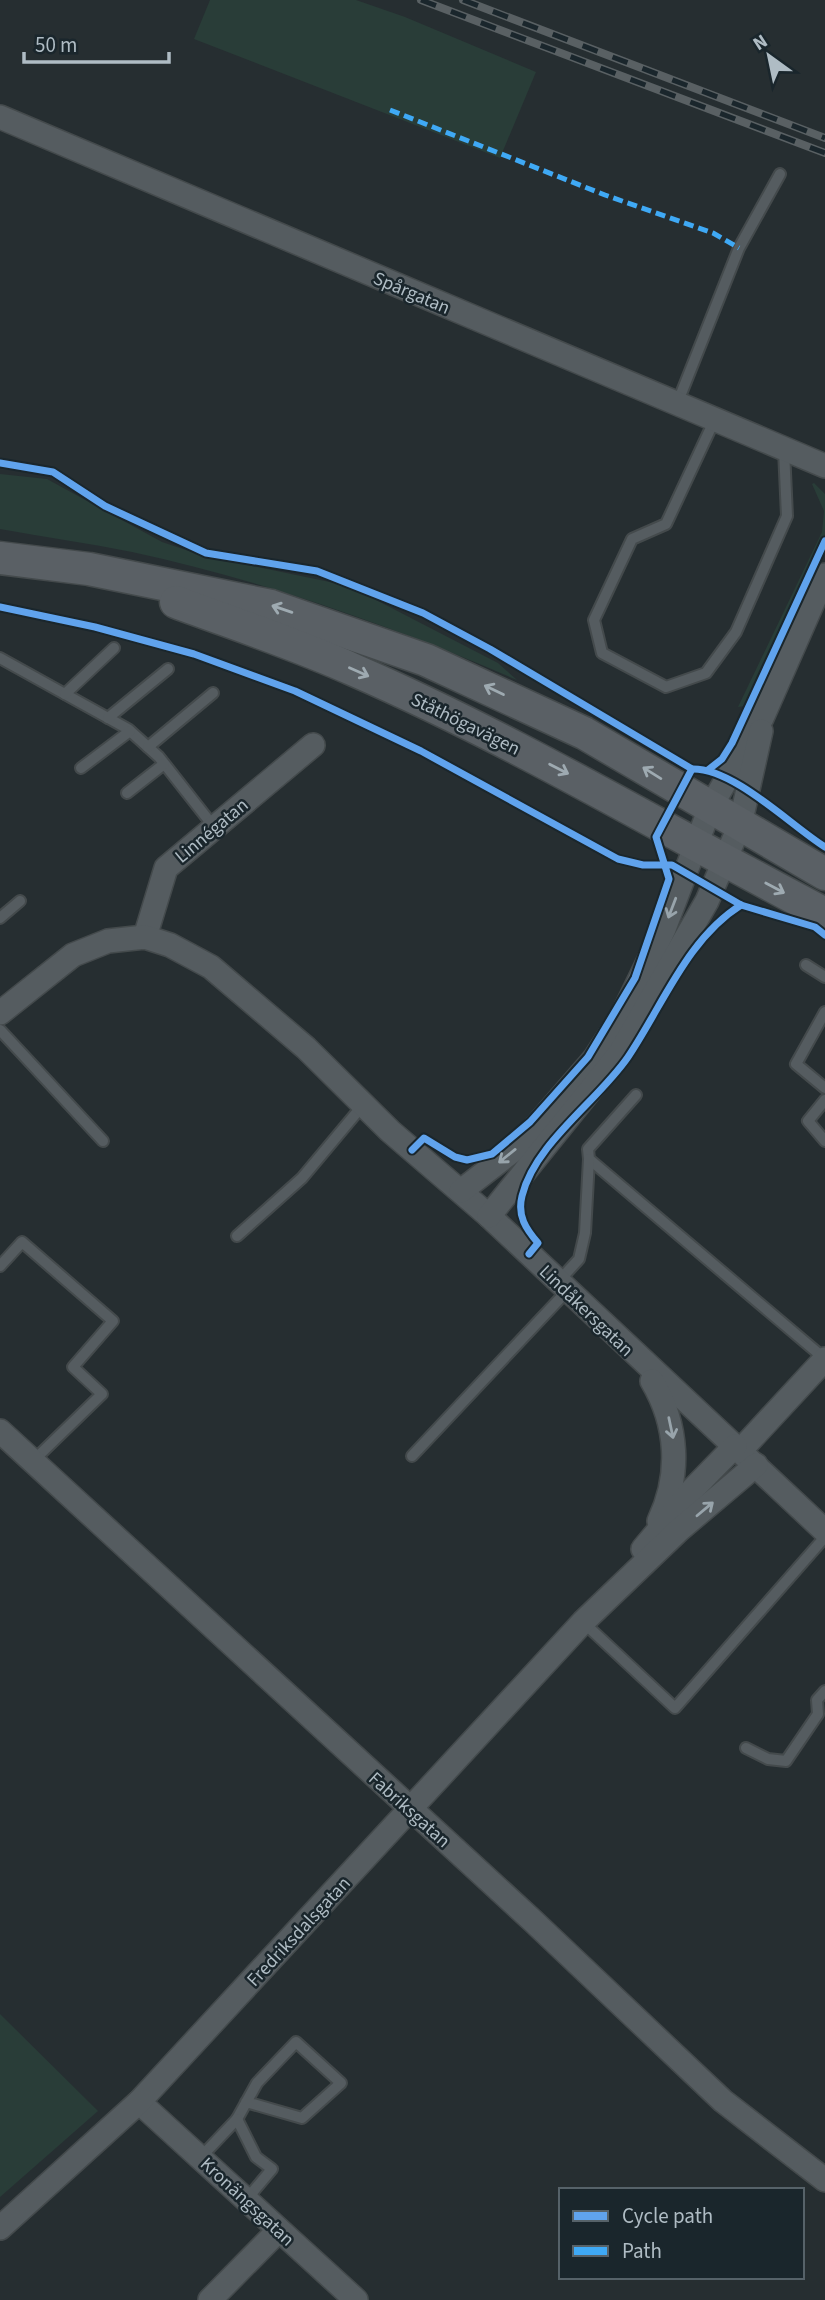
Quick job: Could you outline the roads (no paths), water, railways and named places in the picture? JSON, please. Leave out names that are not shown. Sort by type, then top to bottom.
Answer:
[{"type":"main road","name":"Ståthögavägen","points":[[0,558],[89,569],[271,606],[426,660],[584,733],[825,874]]},
{"type":"main road","name":"Ståthögavägen","points":[[89,569],[352,669],[575,777],[825,914]]},
{"type":"street","name":"Spårgatan","points":[[0,117],[825,466]]},
{"type":"street","points":[[461,1191],[519,1146],[595,1058],[622,1016],[710,808],[762,718],[825,575]]},
{"type":"street","points":[[489,1216],[621,1053],[715,888],[740,825],[759,746],[762,718]]},
{"type":"street","name":"Linnégatan","points":[[145,937],[166,868],[313,745]]},
{"type":"street","name":"Lindåkersgatan","points":[[0,1013],[73,955],[108,941],[145,937],[170,945],[211,967],[306,1048],[363,1105],[489,1216],[825,1531]]},
{"type":"street","name":"Fredriksdalsgatan","points":[[627,1348],[666,1404],[674,1442],[673,1482],[651,1539]]},
{"type":"street","name":"Fredriksdalsgatan","points":[[583,1622],[679,1530],[825,1359]]},
{"type":"street","name":"Fabriksgatan","points":[[0,1431],[723,2101],[825,2180]]},
{"type":"street","name":"Fredriksdalsgatan","points":[[0,2228],[139,2102],[583,1622],[651,1539],[744,1454]]},
{"type":"street","name":"Kronängsgatan","points":[[139,2102],[356,2300]]},
{"type":"street","points":[[209,2300],[279,2230]]},
{"type":"lane","points":[[677,404],[739,248],[780,174]]},
{"type":"lane","points":[[715,419],[666,524],[632,539],[594,620],[602,653],[666,687],[706,673],[736,632],[787,516],[784,447]]},
{"type":"lane","points":[[65,694],[114,648]]},
{"type":"lane","points":[[0,658],[130,731],[164,764],[214,827]]},
{"type":"lane","points":[[108,718],[168,669]]},
{"type":"lane","points":[[148,747],[214,693]]},
{"type":"lane","points":[[81,768],[130,731]]},
{"type":"lane","points":[[127,793],[164,764]]},
{"type":"lane","points":[[0,918],[20,901]]},
{"type":"lane","points":[[806,965],[825,977]]},
{"type":"lane","points":[[825,1012],[796,1064],[825,1088]]},
{"type":"lane","points":[[0,1030],[103,1141]]},
{"type":"lane","points":[[412,1456],[563,1287],[579,1259],[582,1246],[588,1149],[636,1095]]},
{"type":"lane","points":[[825,1100],[808,1121],[825,1141]]},
{"type":"lane","points":[[237,1236],[302,1178],[363,1105]]},
{"type":"lane","points":[[589,1159],[825,1359]]},
{"type":"lane","points":[[0,1266],[22,1242],[84,1293],[113,1321],[73,1367],[102,1394],[33,1461]]},
{"type":"lane","points":[[583,1622],[675,1708],[825,1537]]},
{"type":"lane","points":[[746,1748],[768,1759],[786,1760],[818,1713],[817,1700],[825,1690]]},
{"type":"lane","points":[[201,2157],[237,2119],[246,2102],[257,2082],[296,2042],[341,2082],[302,2118],[246,2102]]},
{"type":"lane","points":[[237,2119],[256,2157],[272,2169],[246,2200]]},
{"type":"railway","points":[[421,0],[825,153]]},
{"type":"railway","points":[[463,0],[825,138]]}]
